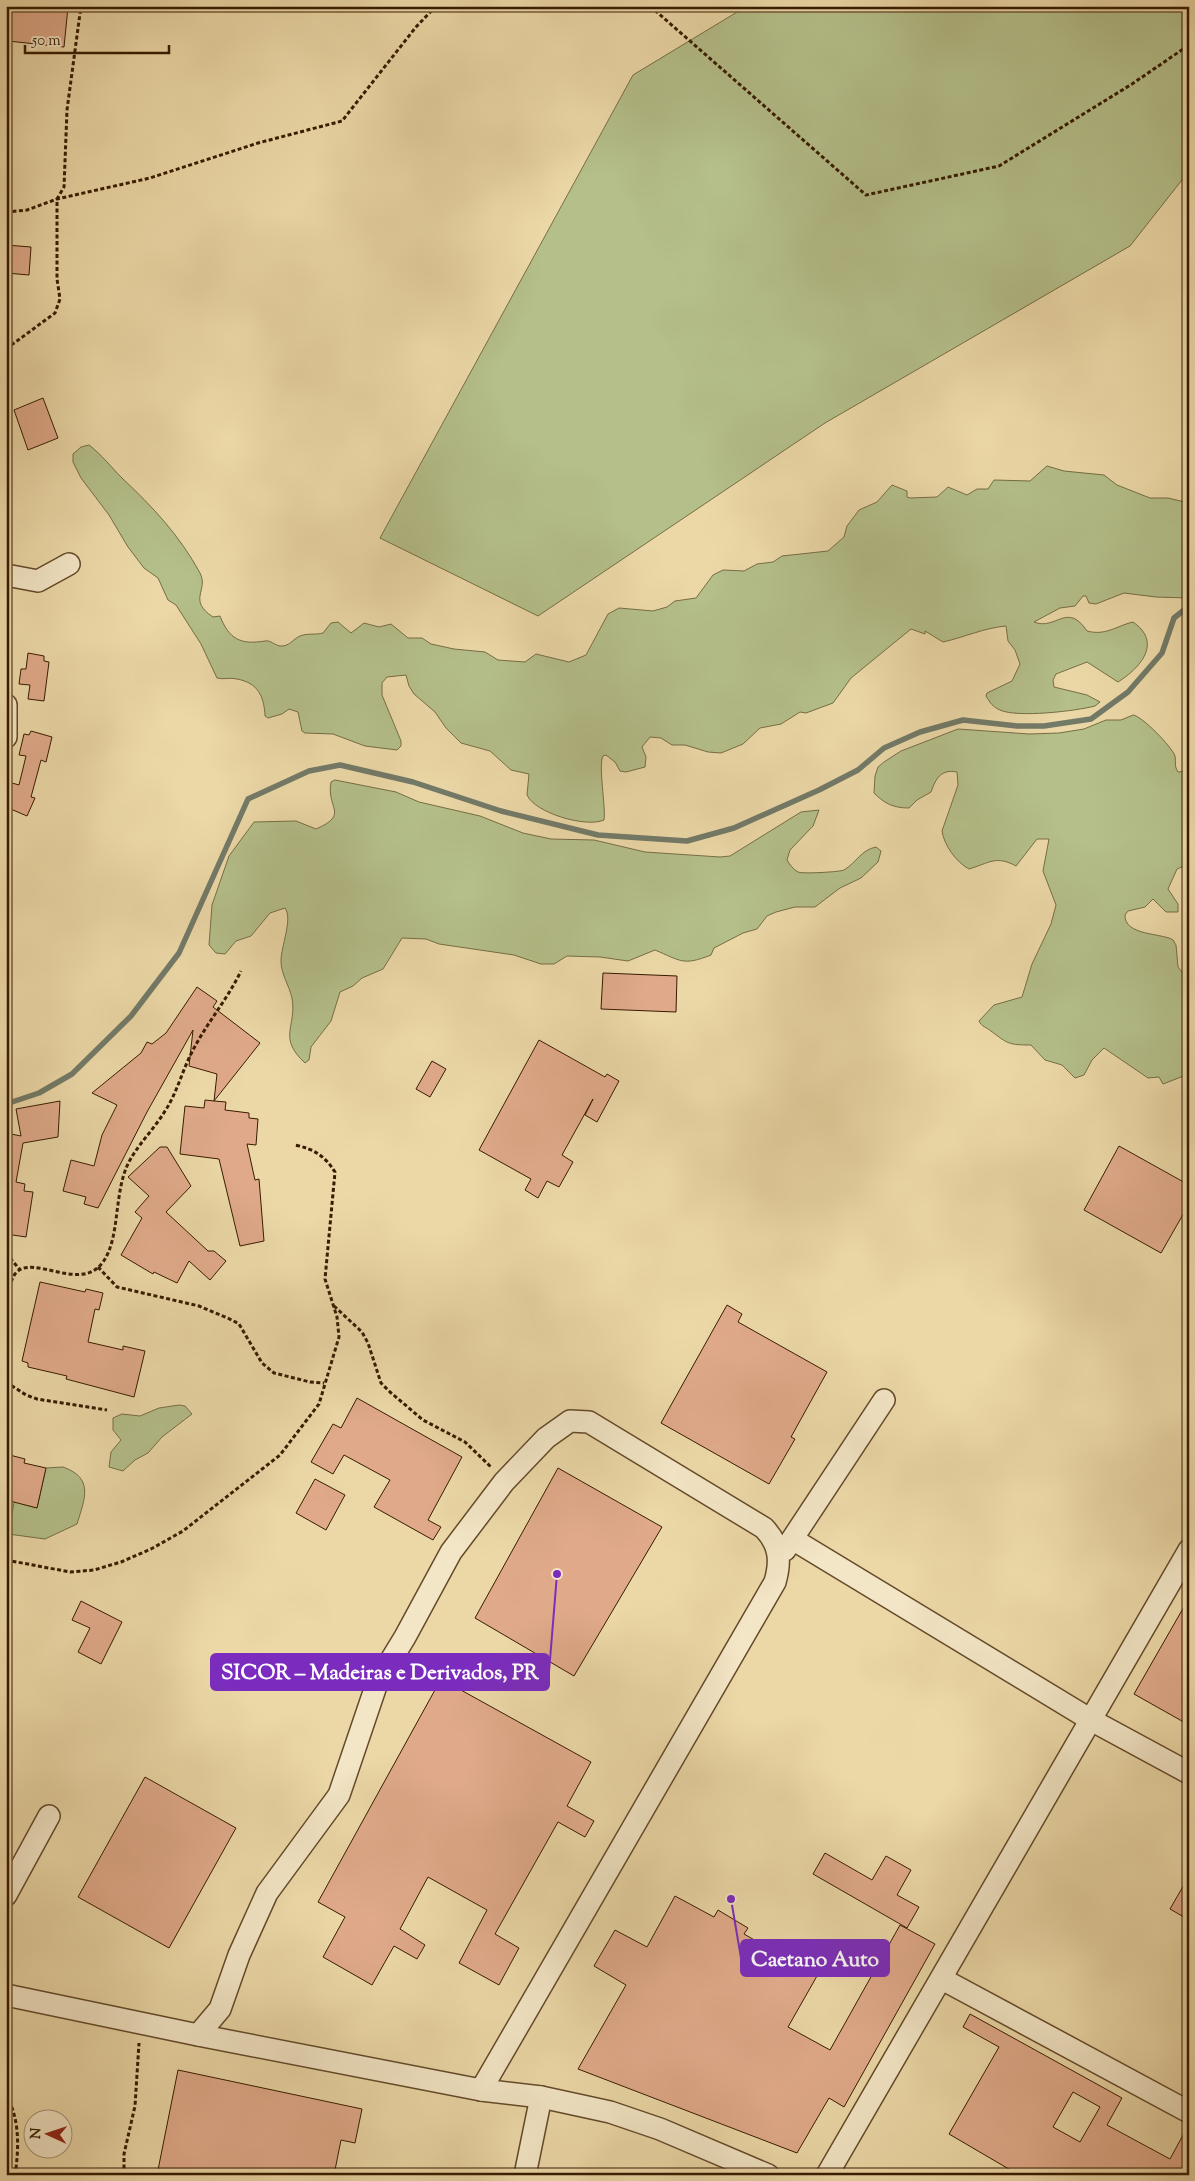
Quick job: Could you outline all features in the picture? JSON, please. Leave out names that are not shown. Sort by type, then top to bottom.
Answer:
[{"type":"street","points":[[6,575],[38,581],[69,564]]},
{"type":"street","points":[[6,704],[8,719],[6,737]]},
{"type":"street","points":[[779,1558],[794,1540],[884,1400]]},
{"type":"street","points":[[198,2036],[220,2009],[239,1955],[268,1893],[339,1795],[377,1683],[405,1637],[451,1552],[504,1482],[546,1438],[570,1421],[589,1422],[764,1528],[777,1545],[779,1558],[775,1582],[481,2090]]},
{"type":"street","points":[[794,1540],[1091,1720],[1189,1773]]},
{"type":"street","points":[[827,2175],[1189,1550]]},
{"type":"street","points":[[6,1895],[49,1816]]},
{"type":"street","points":[[942,1979],[1189,2112]]},
{"type":"street","points":[[6,1995],[198,2036],[481,2090],[541,2097],[610,2112],[660,2129],[766,2174]]},
{"type":"street","points":[[526,2175],[541,2097]]},
{"type":"path","points":[[6,349],[55,313],[60,299],[57,279],[56,199],[64,187],[67,110],[82,6]]},
{"type":"path","points":[[6,212],[27,210],[56,199],[150,178],[258,143],[342,121],[416,27],[436,6]]},
{"type":"path","points":[[650,6],[866,195],[999,166],[1132,84],[1189,45]]},
{"type":"path","points":[[6,1314],[14,1275],[20,1270],[34,1268],[73,1275],[85,1274],[98,1267],[109,1252],[123,1175],[130,1160],[166,1111],[193,1050],[225,1002],[241,972]]},
{"type":"path","points":[[6,1560],[70,1572],[94,1570],[121,1562],[167,1540],[198,1520],[280,1455],[319,1404],[339,1337],[337,1317],[326,1279],[335,1172],[328,1160],[320,1154],[307,1147],[295,1145]]},
{"type":"path","points":[[6,1253],[20,1270]]},
{"type":"path","points":[[98,1267],[117,1287],[199,1306],[232,1320],[239,1324],[262,1363],[274,1372],[310,1382],[324,1383]]},
{"type":"path","points":[[333,1305],[362,1332],[368,1343],[381,1383],[423,1420],[465,1442],[489,1464],[504,1482]]},
{"type":"path","points":[[6,1382],[37,1398],[107,1410]]},
{"type":"path","points":[[124,2175],[124,2154],[136,2106],[139,2058],[138,2022]]},
{"type":"path","points":[[6,2095],[16,2119],[15,2175]]},
{"type":"green space","points":[[747,6],[1189,6],[1189,171],[1130,246],[825,423],[538,616],[380,538],[633,75]]},
{"type":"green space","points":[[89,445],[144,499],[184,546],[202,579],[200,600],[205,611],[213,617],[220,616],[227,630],[236,639],[249,642],[267,641],[283,646],[300,636],[323,633],[331,623],[338,622],[351,633],[364,623],[379,627],[391,624],[408,638],[422,638],[431,644],[454,649],[485,652],[498,660],[525,662],[536,654],[569,662],[586,655],[608,614],[619,608],[653,611],[667,607],[675,601],[696,598],[713,575],[723,570],[744,571],[757,564],[773,562],[782,556],[828,551],[844,537],[847,526],[859,510],[877,502],[892,485],[907,491],[907,497],[910,498],[937,497],[948,487],[967,495],[977,489],[988,489],[994,480],[1030,481],[1047,466],[1064,471],[1104,475],[1117,485],[1150,498],[1168,498],[1189,503],[1189,598],[1156,597],[1124,593],[1096,604],[1089,603],[1086,596],[1083,596],[1075,606],[1060,608],[1034,622],[1049,623],[1067,617],[1080,622],[1087,631],[1100,632],[1111,630],[1133,622],[1142,630],[1146,638],[1147,647],[1145,655],[1134,670],[1118,682],[1087,662],[1056,674],[1053,680],[1054,687],[1087,695],[1100,702],[1095,706],[1061,712],[1033,714],[1008,712],[995,708],[986,696],[987,693],[1012,681],[1020,664],[1015,650],[1008,641],[1006,626],[943,642],[925,631],[925,634],[911,629],[851,678],[833,703],[806,713],[800,712],[781,724],[760,728],[743,744],[721,753],[708,752],[685,745],[672,745],[661,738],[650,737],[642,747],[646,757],[645,767],[626,772],[620,771],[615,762],[606,755],[603,756],[601,768],[604,820],[586,822],[550,813],[532,802],[527,795],[529,774],[511,770],[490,751],[461,743],[446,728],[435,712],[414,694],[409,686],[406,675],[387,677],[382,683],[382,695],[401,741],[401,746],[397,750],[365,746],[333,734],[305,733],[302,731],[298,712],[289,709],[282,714],[268,718],[265,716],[263,702],[255,687],[237,679],[217,678],[201,644],[176,605],[168,600],[158,578],[144,568],[128,547],[109,515],[81,478],[73,462],[73,454],[81,447]]},
{"type":"green space","points":[[1133,715],[1156,732],[1173,752],[1178,772],[1189,771],[1189,864],[1177,869],[1168,889],[1178,904],[1178,912],[1166,912],[1153,899],[1145,907],[1128,911],[1125,915],[1126,922],[1131,927],[1145,933],[1173,940],[1176,945],[1178,967],[1189,981],[1189,1074],[1163,1084],[1159,1077],[1148,1078],[1104,1048],[1092,1060],[1084,1075],[1075,1078],[1062,1065],[1045,1060],[1031,1045],[1018,1045],[1005,1041],[983,1026],[979,1021],[994,1005],[1022,997],[1032,964],[1051,924],[1056,905],[1043,871],[1049,839],[1037,839],[1016,866],[1003,861],[992,861],[969,869],[951,853],[942,831],[958,785],[957,772],[943,773],[931,792],[917,800],[909,808],[890,805],[874,793],[875,776],[878,767],[884,762],[901,751],[958,729],[1029,734],[1059,733],[1084,729],[1106,720],[1121,720]]},
{"type":"green space","points":[[335,780],[396,792],[419,802],[480,816],[523,833],[551,839],[594,840],[645,852],[720,857],[730,856],[801,812],[819,810],[813,826],[790,850],[787,860],[796,871],[806,873],[841,871],[866,851],[876,847],[881,851],[878,862],[861,878],[840,888],[815,907],[795,907],[776,912],[767,916],[757,929],[743,933],[714,948],[711,955],[694,960],[682,961],[655,950],[628,961],[600,957],[567,956],[554,964],[541,964],[514,955],[439,944],[426,939],[402,938],[383,969],[362,978],[353,986],[340,992],[331,1021],[311,1047],[309,1060],[305,1063],[292,1046],[290,1039],[292,998],[282,970],[281,961],[288,919],[285,908],[270,913],[251,936],[236,941],[225,954],[216,953],[209,945],[212,905],[229,856],[254,822],[296,821],[316,829],[326,824],[334,815],[330,791],[331,782]]},
{"type":"green space","points":[[185,1406],[192,1414],[162,1437],[148,1453],[135,1460],[123,1471],[109,1467],[111,1452],[121,1440],[113,1430],[113,1418],[122,1414],[140,1416],[159,1408]]},
{"type":"green space","points":[[63,1467],[79,1477],[85,1490],[83,1506],[77,1524],[45,1539],[8,1534],[15,1498],[22,1504],[37,1508],[46,1468]]},
{"type":"building","points":[[12,6],[68,7],[64,47],[8,41]]},
{"type":"building","points":[[6,245],[31,247],[29,275],[6,273]]},
{"type":"building","points":[[43,398],[58,438],[28,450],[14,410]]},
{"type":"building","points":[[28,653],[44,656],[44,661],[49,662],[44,701],[28,699],[30,685],[19,684],[21,669],[26,669]]},
{"type":"building","points":[[31,731],[52,737],[46,762],[41,760],[31,797],[35,798],[27,816],[6,807],[6,796],[12,783],[19,785],[26,756],[19,755],[24,734],[29,735]]},
{"type":"building","points":[[603,973],[677,976],[676,1012],[601,1009]]},
{"type":"building","points":[[197,987],[217,1001],[213,1007],[260,1043],[214,1101],[217,1074],[189,1066],[193,1030],[147,1112],[98,1208],[84,1204],[86,1197],[63,1191],[71,1160],[94,1166],[102,1135],[117,1105],[92,1093],[141,1053],[147,1042],[152,1044],[166,1033]]},
{"type":"building","points":[[539,1040],[605,1077],[607,1074],[619,1081],[597,1122],[585,1115],[593,1099],[562,1155],[573,1162],[559,1187],[547,1181],[538,1198],[525,1190],[531,1179],[479,1150]]},
{"type":"building","points":[[432,1061],[446,1069],[430,1097],[416,1089]]},
{"type":"building","points":[[205,1100],[226,1102],[225,1110],[249,1113],[249,1118],[258,1119],[256,1145],[247,1144],[255,1180],[259,1179],[264,1241],[240,1246],[219,1159],[180,1154],[185,1106],[204,1108]]},
{"type":"building","points":[[60,1101],[58,1137],[23,1143],[16,1182],[25,1184],[24,1191],[33,1192],[26,1237],[6,1234],[6,1133],[21,1136],[16,1109]]},
{"type":"building","points":[[1119,1146],[1189,1185],[1189,1204],[1161,1253],[1084,1210]]},
{"type":"building","points":[[160,1147],[167,1147],[191,1186],[166,1212],[208,1251],[214,1251],[226,1261],[210,1280],[189,1261],[177,1283],[154,1272],[153,1274],[121,1255],[142,1218],[135,1212],[149,1196],[128,1177]]},
{"type":"building","points":[[40,1282],[85,1292],[86,1289],[103,1293],[99,1310],[95,1309],[88,1342],[123,1350],[123,1346],[145,1351],[134,1397],[66,1379],[67,1376],[28,1367],[28,1363],[22,1361]]},
{"type":"building","points":[[727,1305],[742,1314],[738,1322],[827,1372],[791,1437],[795,1439],[769,1484],[661,1423]]},
{"type":"building","points":[[357,1398],[462,1457],[428,1520],[441,1527],[433,1540],[374,1507],[390,1480],[344,1455],[333,1474],[311,1462],[333,1424],[341,1428]]},
{"type":"building","points":[[6,1454],[25,1459],[24,1463],[46,1468],[37,1508],[6,1500]]},
{"type":"building","points":[[558,1468],[662,1527],[574,1676],[475,1618]]},
{"type":"building","points":[[315,1479],[345,1495],[326,1530],[296,1513]]},
{"type":"building","points":[[1189,1598],[1189,1725],[1134,1694]]},
{"type":"building","points":[[81,1601],[122,1622],[101,1664],[78,1652],[90,1628],[72,1620]]},
{"type":"building","points":[[441,1679],[591,1762],[567,1806],[594,1821],[585,1837],[558,1822],[495,1934],[519,1948],[499,1985],[459,1963],[487,1910],[428,1877],[400,1929],[425,1945],[417,1959],[394,1946],[372,1985],[323,1957],[345,1917],[318,1902]]},
{"type":"building","points":[[145,1777],[236,1828],[169,1948],[78,1897]]},
{"type":"building","points":[[825,1853],[872,1880],[886,1856],[911,1870],[897,1895],[919,1907],[907,1928],[813,1874]]},
{"type":"building","points":[[1189,1876],[1189,1920],[1170,1909]]},
{"type":"building","points":[[675,1896],[714,1917],[718,1910],[748,1928],[744,1934],[817,1976],[788,2027],[830,2050],[900,1925],[935,1944],[844,2107],[829,2098],[797,2153],[578,2069],[626,1985],[594,1966],[615,1930],[647,1947]]},
{"type":"building","points":[[970,2014],[1122,2098],[1107,2125],[1170,2159],[1189,2124],[1189,2175],[1019,2175],[949,2134],[999,2047],[963,2027]],"holes":[[[1073,2092],[1100,2107],[1080,2142],[1053,2127]]]},
{"type":"building","points":[[178,2070],[362,2109],[355,2143],[341,2140],[334,2175],[157,2175]]},
{"type":"waterway","points":[[6,1104],[39,1093],[72,1074],[131,1016],[179,953],[248,799],[309,771],[340,765],[413,782],[501,811],[598,835],[687,841],[734,828],[819,790],[858,770],[884,748],[920,732],[963,720],[1017,726],[1044,726],[1091,719],[1128,692],[1162,653],[1174,618],[1184,610],[1189,610]]},
{"type":"place","name":"SICOR – Madeiras e Derivados, PR","points":[[557,1574]]},
{"type":"place","name":"Caetano Auto","points":[[731,1899]]}]
